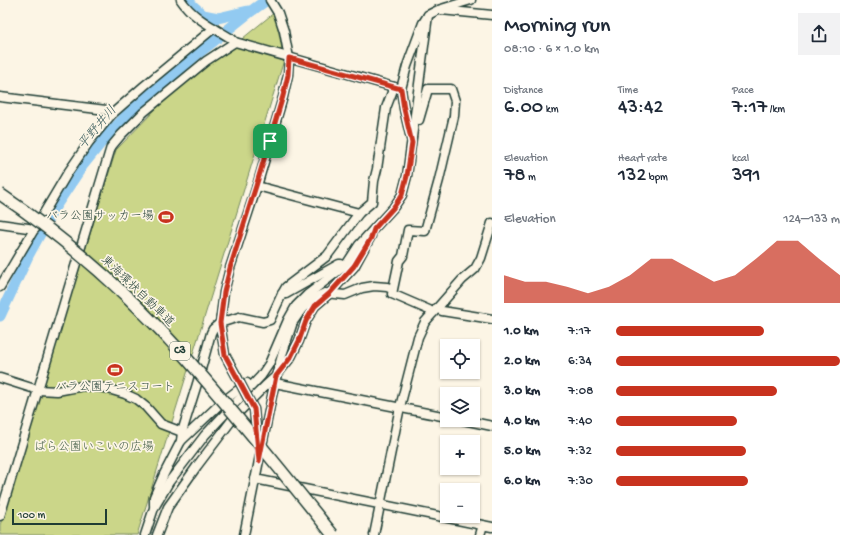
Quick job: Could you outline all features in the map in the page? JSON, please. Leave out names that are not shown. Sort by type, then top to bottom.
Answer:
[{"type":"highway","name":"東海環状自動車道","points":[[0,194],[59,238],[102,274],[145,314],[221,398],[333,535]]},
{"type":"street","points":[[181,0],[197,18],[233,40],[289,58],[397,88]]},
{"type":"street","points":[[259,461],[254,409],[225,355],[220,323],[224,292],[230,268],[256,186],[288,75],[289,58],[284,31],[278,12],[270,0]]},
{"type":"street","points":[[154,508],[154,497],[182,437],[213,329],[220,323],[239,317],[263,322],[270,320],[286,287],[327,256],[360,213],[372,202],[386,108],[397,88],[423,23],[428,15],[438,10],[471,0]]},
{"type":"street","points":[[438,10],[492,15]]},
{"type":"street","points":[[144,535],[154,508],[169,482],[205,435],[261,376],[269,364],[296,306],[307,294],[346,265],[359,245],[393,208],[402,195],[407,176],[412,143],[428,15]]},
{"type":"street","points":[[0,287],[67,174],[89,142],[112,114],[215,28]]},
{"type":"street","points":[[0,516],[4,491],[38,390],[111,147],[144,112],[233,40]]},
{"type":"street","points":[[397,88],[404,109],[412,143]]},
{"type":"street","points":[[414,124],[419,121],[428,89],[451,89],[455,101],[454,116],[425,231],[408,230],[403,256],[399,261],[392,294],[429,310],[492,319]]},
{"type":"street","points":[[0,97],[106,110],[112,114]]},
{"type":"street","points":[[256,186],[360,213]]},
{"type":"street","points":[[0,224],[35,229]]},
{"type":"street","points":[[374,535],[400,407],[418,337],[425,322],[462,280],[474,269],[482,258],[491,226]]},
{"type":"street","points":[[157,535],[168,507],[196,466],[235,416],[265,386],[275,380],[291,357],[299,341],[306,321],[315,306],[330,293],[354,266],[371,238],[374,229]]},
{"type":"street","points":[[282,294],[286,294],[339,264],[346,265]]},
{"type":"street","points":[[244,535],[275,380],[290,321],[314,298],[325,293],[346,295],[362,288],[374,286],[392,289]]},
{"type":"street","points":[[0,378],[38,390],[57,391],[83,386],[105,388],[125,394],[136,399],[146,407],[161,424],[182,437]]},
{"type":"street","points":[[275,380],[440,416]]},
{"type":"street","points":[[182,437],[244,384],[251,381],[255,382]]},
{"type":"street","points":[[480,424],[492,426]]},
{"type":"street","points":[[255,479],[492,527]]},
{"type":"street","points":[[148,535],[150,528],[150,517]]},
{"type":"street","points":[[480,535],[482,525]]},
{"type":"green space","name":"ばら公園いこいの広場","points":[[275,12],[284,60],[137,535],[0,535],[0,525],[116,150],[191,73],[237,43]]},
{"type":"waterway","points":[[189,0],[192,5],[203,15],[218,18],[248,11]]},
{"type":"waterway","name":"平野井川","points":[[0,316],[29,254],[53,210],[83,165],[104,139],[127,115],[197,54],[267,0]]},
{"type":"place","name":"バラ公園サッカー場","points":[[166,217]]},
{"type":"place","name":"バラ公園テニスコート","points":[[115,370]]},
{"type":"route","points":[[289,58],[401,89],[412,143],[407,176],[402,195],[393,208],[374,229],[371,238],[354,266],[330,293],[315,306],[306,321],[299,341],[291,357],[276,376],[259,461],[254,409],[225,355],[220,323],[224,292],[230,268],[270,141],[288,75],[289,58]]}]
